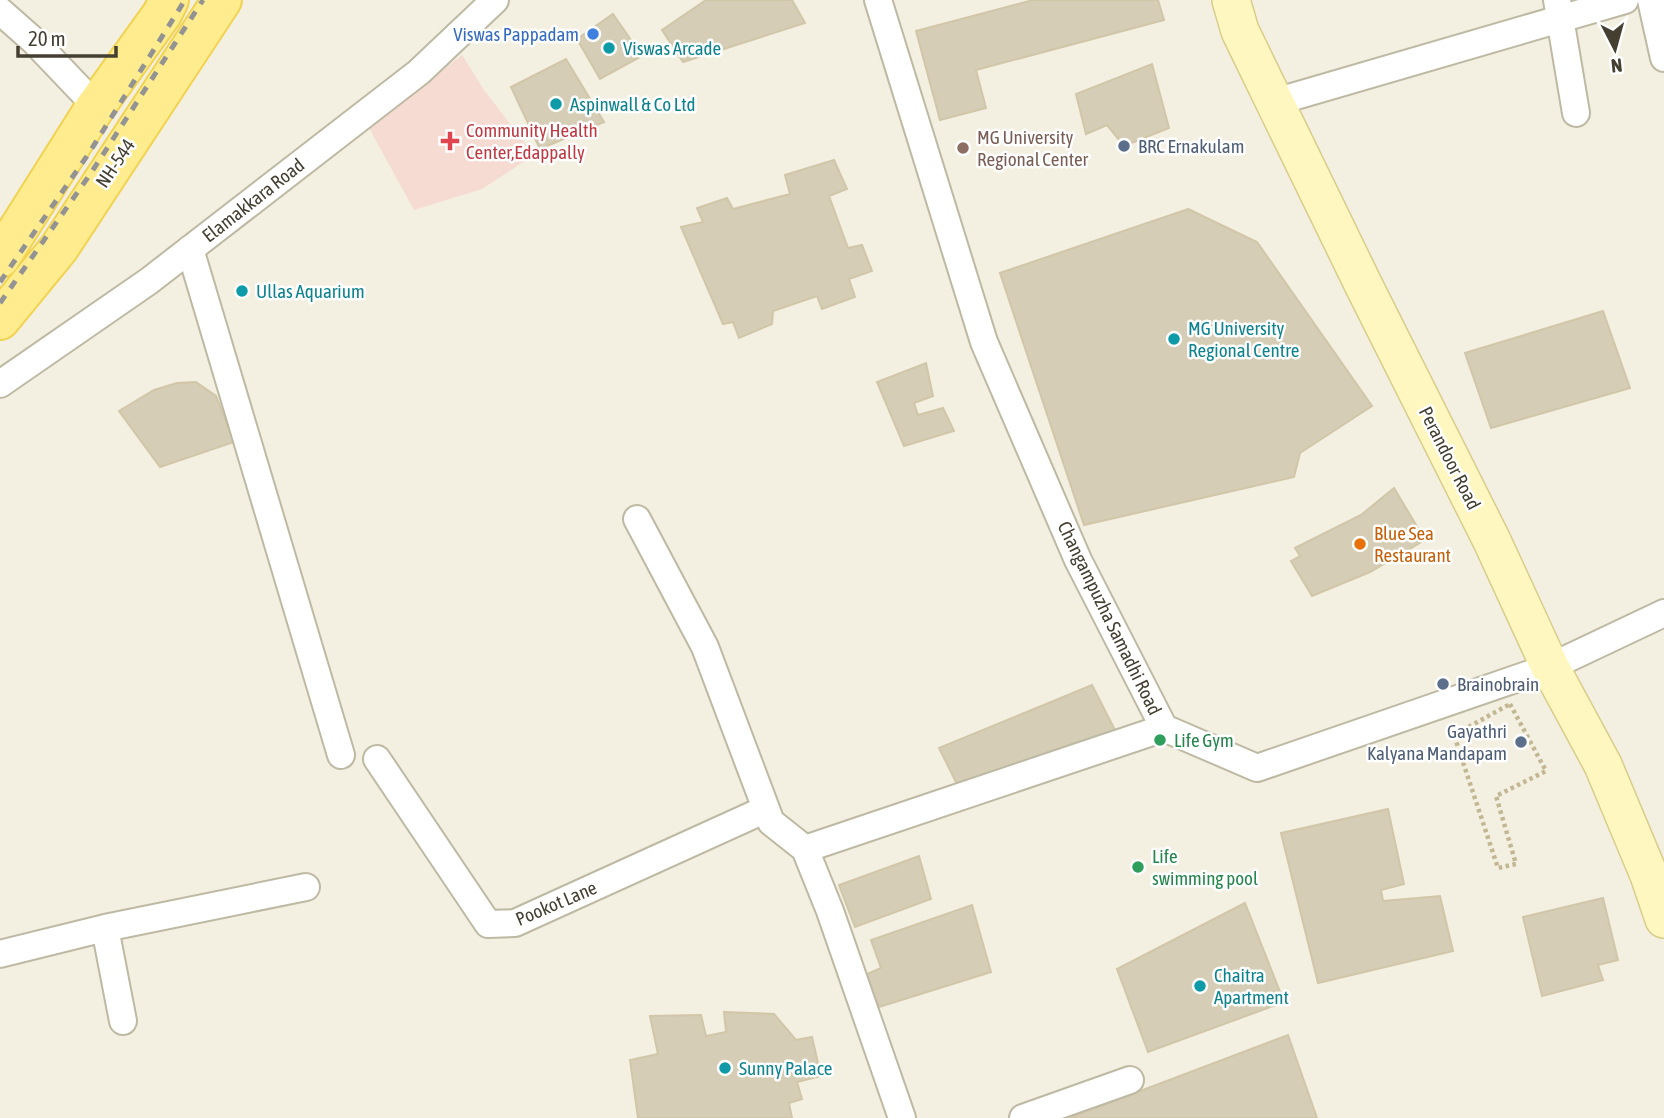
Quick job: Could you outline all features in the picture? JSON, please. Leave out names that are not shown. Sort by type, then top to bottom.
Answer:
[{"type":"main road","points":[[0,258],[96,106],[169,0]]},
{"type":"main road","name":"NH-544","points":[[0,320],[58,248],[222,0]]},
{"type":"main road","name":"Perandoor Road","points":[[1231,0],[1240,31],[1492,541],[1550,667],[1603,765],[1649,875],[1664,919]]},
{"type":"street","name":"Elamakkara Road","points":[[0,384],[149,281],[419,72],[495,0]]},
{"type":"street","name":"Changampuzha Samadhi Road","points":[[806,849],[1164,728],[1078,560],[984,342],[878,0]]},
{"type":"street","points":[[1275,102],[1558,9],[1625,0]]},
{"type":"street","points":[[1651,0],[1664,58]]},
{"type":"street","points":[[1558,9],[1576,113]]},
{"type":"street","points":[[0,11],[34,41],[96,106]]},
{"type":"street","points":[[190,249],[341,755]]},
{"type":"street","points":[[637,519],[705,647],[771,822],[806,849],[902,1118]]},
{"type":"street","points":[[1164,728],[1257,768],[1550,667],[1664,613]]},
{"type":"street","name":"Pookot Lane","points":[[377,759],[488,924],[515,923],[765,808]]},
{"type":"street","points":[[0,954],[105,928],[306,887]]},
{"type":"street","points":[[105,928],[123,1021]]},
{"type":"street","points":[[1023,1118],[1130,1080]]},
{"type":"path","points":[[1510,704],[1546,771],[1496,796],[1516,864],[1498,868],[1454,735],[1510,704]]},
{"type":"shaded area","name":"Community Health Center,Edappally","points":[[462,55],[484,90],[534,155],[482,189],[414,210],[369,128]]},
{"type":"building","points":[[706,0],[792,0],[805,23],[683,62],[662,30]]},
{"type":"building","points":[[1033,0],[1158,0],[1164,20],[976,70],[986,108],[940,120],[916,31]]},
{"type":"building","name":"Viswas Arcade","points":[[613,14],[642,56],[600,79],[577,39]]},
{"type":"building","name":"Aspinwall & Co Ltd","points":[[566,59],[604,122],[540,149],[511,87]]},
{"type":"building","points":[[1152,64],[1169,128],[1124,146],[1107,125],[1086,134],[1076,94]]},
{"type":"building","points":[[834,160],[847,189],[829,196],[848,248],[862,245],[872,271],[849,279],[855,297],[822,309],[817,296],[773,311],[772,324],[739,338],[733,322],[723,324],[681,227],[703,222],[697,208],[727,198],[733,209],[790,194],[785,175]]},
{"type":"building","name":"MG University Regional Centre","points":[[1188,209],[1257,242],[1372,406],[1300,453],[1294,477],[1084,525],[1000,273]]},
{"type":"building","points":[[1603,311],[1630,388],[1491,428],[1465,353]]},
{"type":"building","points":[[926,363],[933,396],[914,403],[918,415],[943,408],[954,431],[904,446],[877,382]]},
{"type":"building","points":[[196,382],[216,396],[234,442],[160,467],[119,411],[154,390],[177,383]]},
{"type":"building","name":"Blue Sea Restaurant","points":[[1394,488],[1425,540],[1370,572],[1312,596],[1291,561],[1300,556],[1295,548],[1361,515]]},
{"type":"building","points":[[1092,685],[1118,736],[960,790],[939,748]]},
{"type":"building","name":"Gayathri Kalyana Mandapam","points":[[1388,809],[1404,884],[1381,890],[1383,901],[1440,896],[1453,951],[1318,983],[1281,833]]},
{"type":"building","points":[[919,856],[931,899],[855,927],[839,885]]},
{"type":"building","points":[[1603,898],[1618,960],[1598,965],[1603,980],[1542,996],[1523,917]]},
{"type":"building","name":"Chaitra Apartment","points":[[1245,903],[1284,1002],[1148,1052],[1117,969]]},
{"type":"building","points":[[972,905],[991,972],[879,1007],[865,975],[881,968],[871,940]]},
{"type":"building","name":"Sunny Palace","points":[[724,1012],[774,1014],[796,1040],[812,1037],[821,1076],[797,1082],[802,1099],[789,1103],[792,1118],[638,1118],[630,1060],[658,1054],[650,1016],[701,1015],[706,1036],[726,1032]]},
{"type":"building","points":[[1288,1035],[1317,1118],[1069,1118]]},
{"type":"railway","points":[[0,282],[89,153],[185,0]]},
{"type":"railway","points":[[0,303],[91,173],[203,0]]},
{"type":"place","name":"Viswas Pappadam","points":[[593,34]]},
{"type":"place","name":"Viswas Arcade","points":[[609,48]]},
{"type":"place","name":"Aspinwall & Co Ltd","points":[[556,104]]},
{"type":"place","name":"Community Health Center,Edappally","points":[[450,141]]},
{"type":"place","name":"BRC Ernakulam","points":[[1124,146]]},
{"type":"place","name":"MG University Regional Center","points":[[963,148]]},
{"type":"place","name":"Ullas Aquarium","points":[[242,291]]},
{"type":"place","name":"MG University Regional Centre","points":[[1174,339]]},
{"type":"place","name":"Blue Sea Restaurant","points":[[1360,544]]},
{"type":"place","name":"Brainobrain","points":[[1443,684]]},
{"type":"place","name":"Life Gym","points":[[1160,740]]},
{"type":"place","name":"Gayathri Kalyana Mandapam","points":[[1521,742]]},
{"type":"place","name":"Life swimming pool","points":[[1138,867]]},
{"type":"place","name":"Chaitra Apartment","points":[[1200,986]]},
{"type":"place","name":"Sunny Palace","points":[[725,1068]]}]
